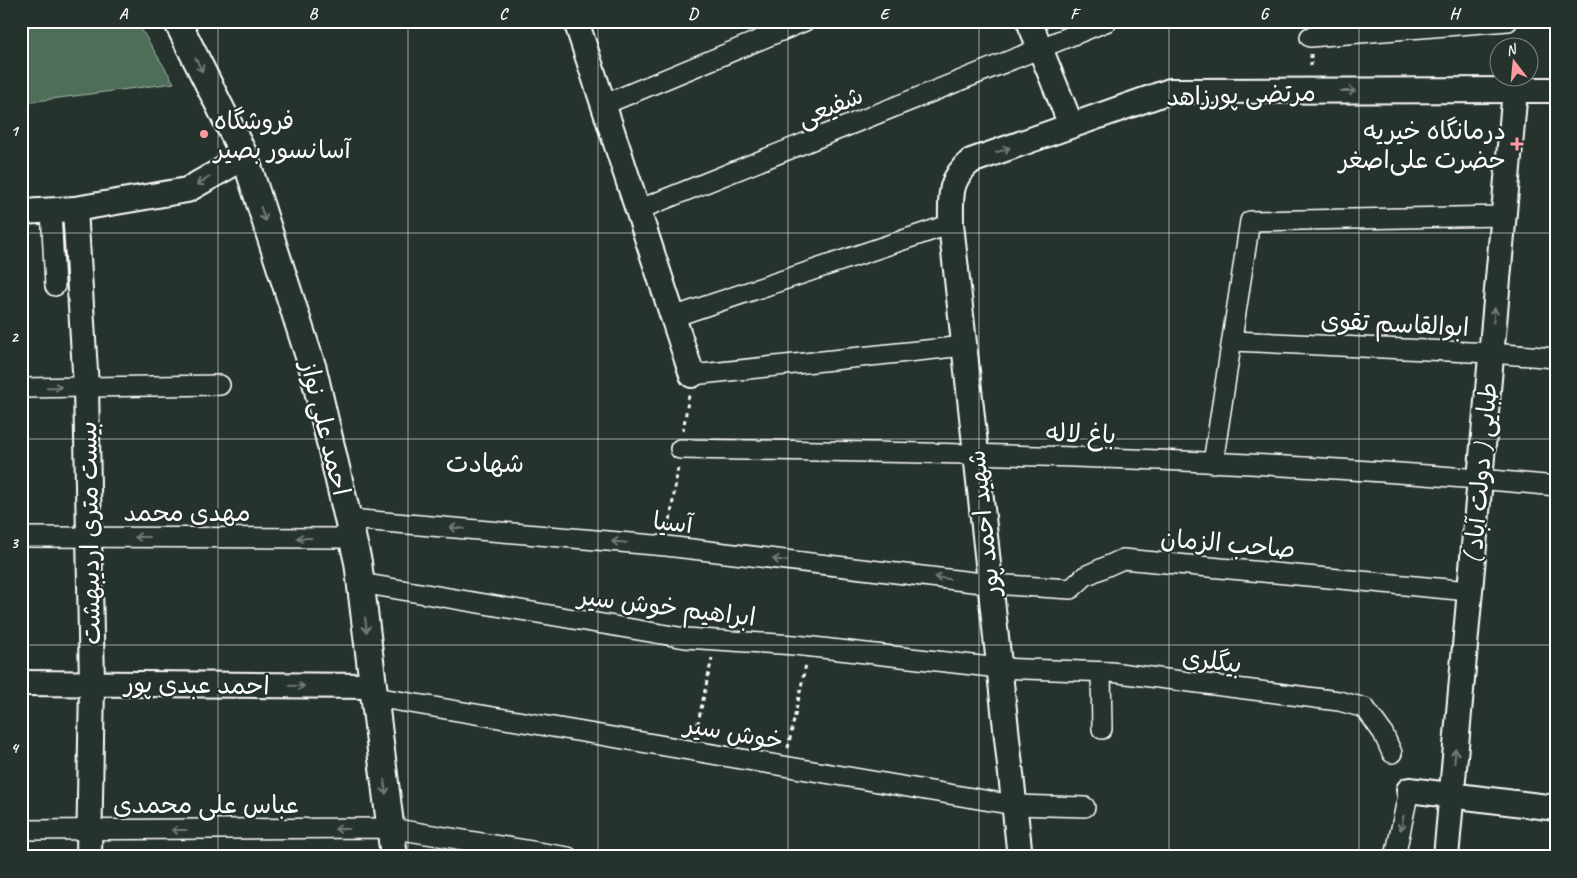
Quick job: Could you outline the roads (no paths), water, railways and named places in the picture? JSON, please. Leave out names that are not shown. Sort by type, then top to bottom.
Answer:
[{"type":"main road","name":"احمد علی نواز","points":[[178,22],[245,157],[313,369],[351,528],[361,583],[394,857]]},
{"type":"street","points":[[576,21],[692,375],[964,346]]},
{"type":"street","points":[[603,105],[805,21]]},
{"type":"street","points":[[1029,21],[1071,125]]},
{"type":"street","name":"شفیعی","points":[[638,210],[1108,21]]},
{"type":"street","points":[[1382,31],[1408,21]]},
{"type":"street","points":[[1310,38],[1508,21]]},
{"type":"street","name":"طبایی ( دولت آباد )","points":[[1446,857],[1515,90]]},
{"type":"street","name":"مرتضی پورزاهد","points":[[951,188],[960,171],[971,161],[1170,91],[1556,90]]},
{"type":"street","points":[[21,212],[75,209],[187,190],[245,157]]},
{"type":"street","name":"شهید احمد پور","points":[[951,188],[951,224],[1020,857]]},
{"type":"street","name":"بیست متری اردیبهشت","points":[[75,209],[86,387],[92,683],[89,857]]},
{"type":"street","points":[[51,210],[55,286]]},
{"type":"street","points":[[1213,463],[1250,221],[1504,216]]},
{"type":"street","points":[[672,317],[951,224]]},
{"type":"street","name":"ابوالقاسم تقوی","points":[[1233,341],[1491,353],[1556,358]]},
{"type":"street","points":[[21,388],[220,385]]},
{"type":"street","name":"باغ لاله","points":[[680,449],[976,453],[1213,463],[1479,479],[1556,486]]},
{"type":"street","name":"مهدی محمد","points":[[21,537],[89,537],[351,528]]},
{"type":"street","name":"آسیا","points":[[351,528],[666,546],[990,584]]},
{"type":"street","name":"صاحب الزمان","points":[[990,584],[1071,589],[1085,576],[1123,559],[1469,591]]},
{"type":"street","name":"ابراهیم خوش سیر","points":[[361,583],[685,638],[810,646],[999,668]]},
{"type":"street","name":"بیگلری","points":[[999,668],[1101,672],[1339,701],[1365,708],[1383,733],[1392,753]]},
{"type":"street","points":[[1101,672],[1102,729]]},
{"type":"street","name":"احمد عبدی پور","points":[[21,683],[92,683],[374,692]]},
{"type":"street","name":"خوش سیر","points":[[374,692],[692,750],[1014,805],[1085,807]]},
{"type":"street","points":[[1395,857],[1409,790],[1556,808]]},
{"type":"street","name":"عباس علی محمدی","points":[[21,830],[390,828],[568,857]]},
{"type":"place","name":"فروشگاه آسانسور بصیر","points":[[204,134]]},
{"type":"place","name":"درمانگاه خیریه حضرت علی‌اصغر","points":[[1517,144]]},
{"type":"district","name":"شهادت","points":[[485,463]]}]
